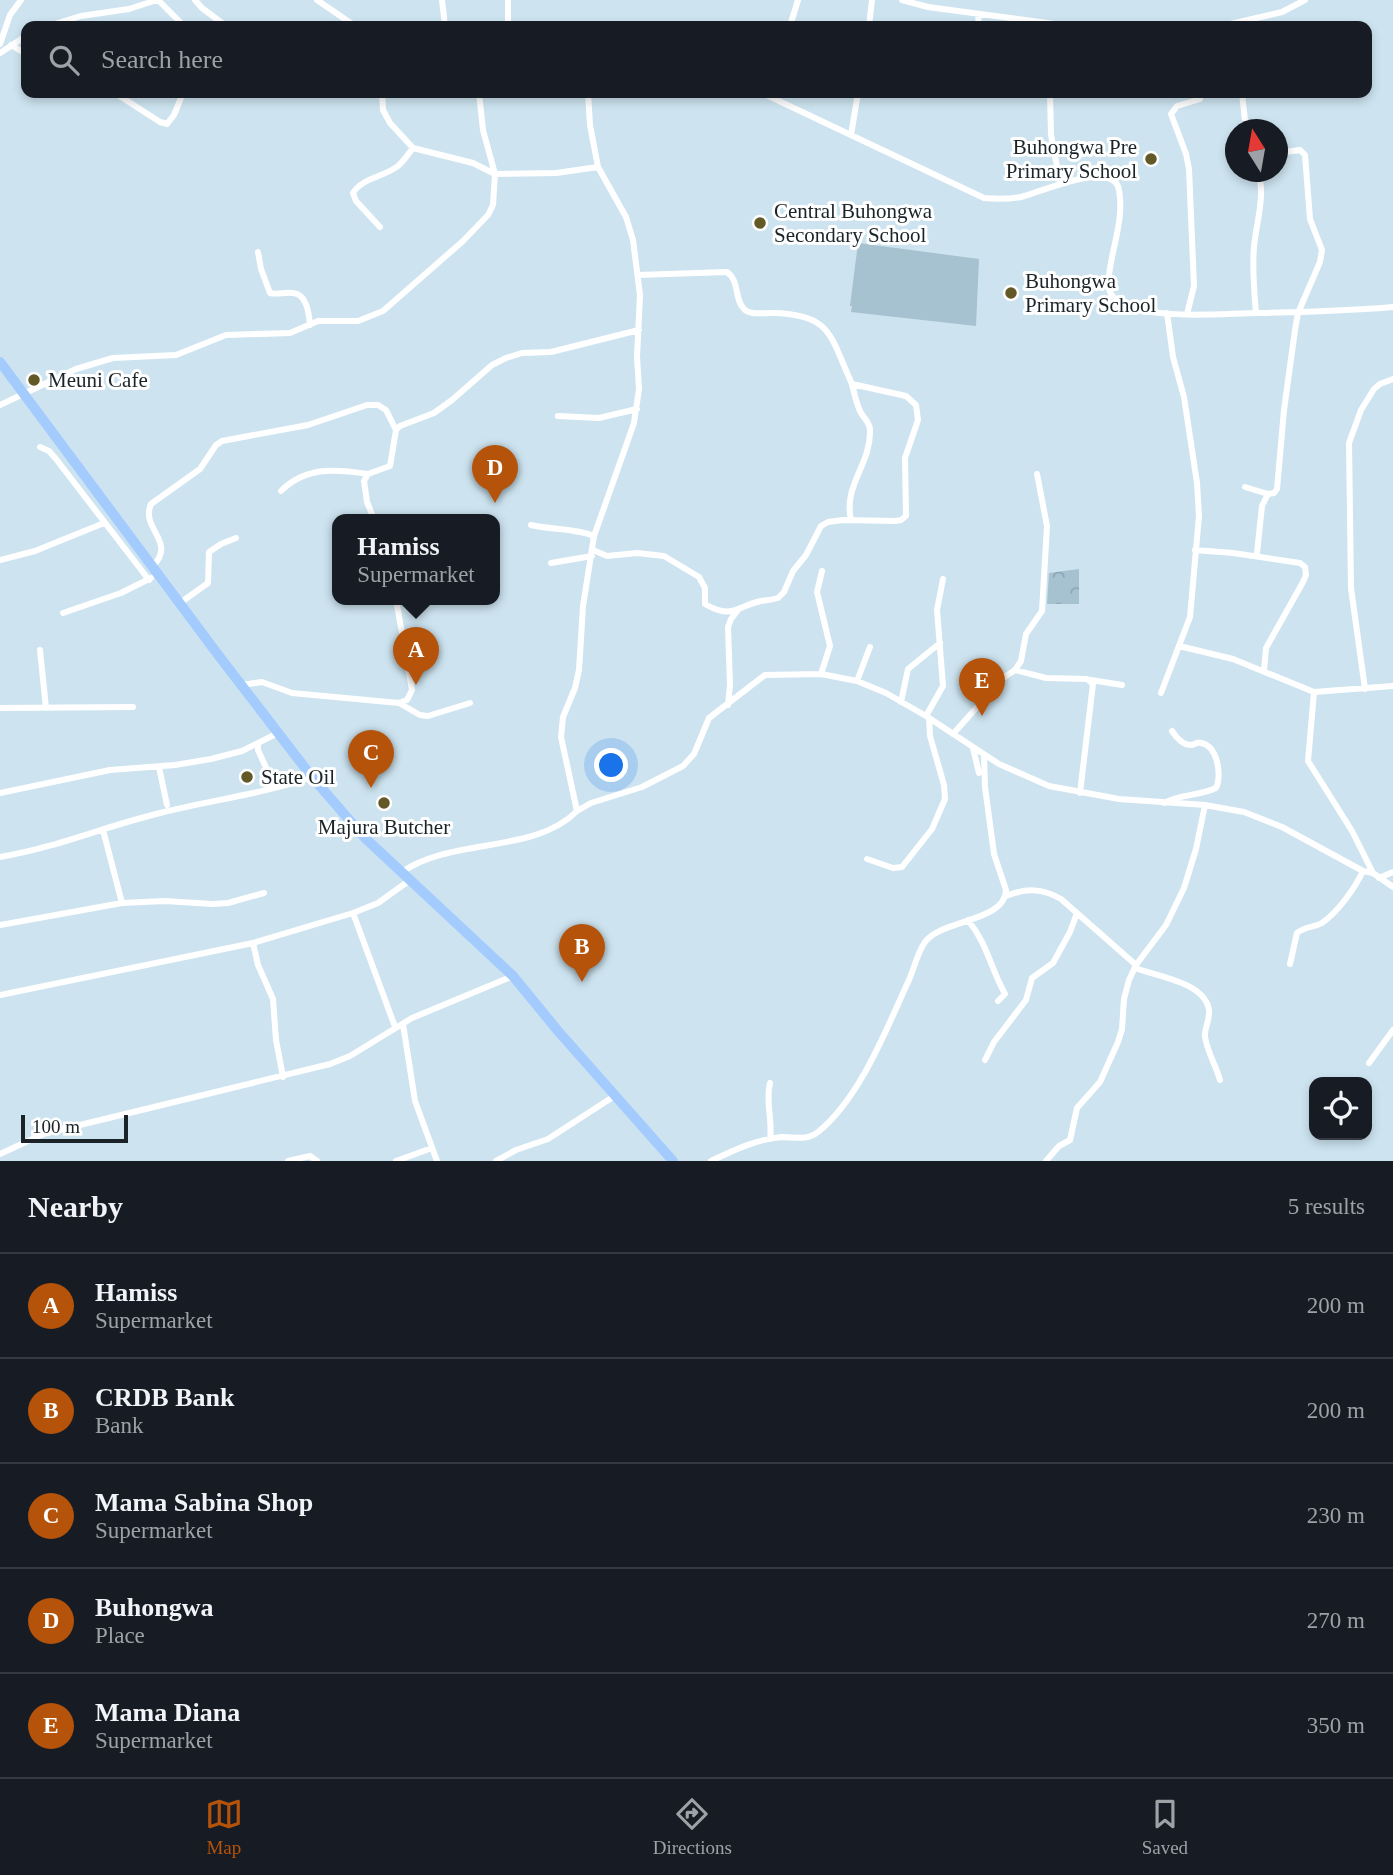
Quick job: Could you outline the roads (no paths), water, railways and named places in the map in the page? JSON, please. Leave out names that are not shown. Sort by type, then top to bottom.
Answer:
[{"type":"highway","points":[[0,362],[153,573],[180,603],[312,777],[365,838],[513,976],[673,1161]]},
{"type":"street","points":[[0,44],[1,34],[10,15],[21,0]]},
{"type":"street","points":[[64,21],[129,9],[157,0],[179,21]]},
{"type":"street","points":[[195,0],[219,21]]},
{"type":"street","points":[[317,0],[348,21]]},
{"type":"street","points":[[442,0],[444,21]]},
{"type":"street","points":[[508,0],[508,21]]},
{"type":"street","points":[[792,21],[798,0]]},
{"type":"street","points":[[870,21],[872,0]]},
{"type":"street","points":[[902,0],[928,7],[1024,21]]},
{"type":"street","points":[[1258,21],[1305,0]]},
{"type":"street","points":[[978,14],[979,21]]},
{"type":"street","points":[[0,53],[21,39]]},
{"type":"street","points":[[11,45],[21,51]]},
{"type":"street","points":[[123,98],[167,124],[181,98]]},
{"type":"street","points":[[382,98],[383,110],[390,123],[413,148],[473,163],[495,174],[556,173],[598,167]]},
{"type":"street","points":[[0,405],[76,369],[113,358],[176,355],[226,335],[276,335],[290,333],[325,320],[347,322],[369,318],[393,304],[463,241],[488,215],[493,205],[495,174],[480,98]]},
{"type":"street","points":[[577,811],[561,737],[563,717],[579,670],[583,606],[594,536],[628,443],[637,409],[639,330],[638,275],[633,240],[626,216],[598,167],[588,98]]},
{"type":"street","points":[[779,98],[984,198],[997,200],[1023,196],[1060,182],[1104,176],[1117,183],[1119,210],[1116,241],[1108,276],[1110,293],[1118,301],[1167,313],[1187,314],[1298,313],[1393,307]]},
{"type":"street","points":[[851,135],[857,98]]},
{"type":"street","points":[[1050,98],[1054,161],[1060,182]]},
{"type":"street","points":[[1187,314],[1194,286],[1189,169],[1171,114],[1177,106],[1200,98]]},
{"type":"street","points":[[1243,98],[1245,119]]},
{"type":"street","points":[[380,227],[356,201],[353,193],[367,181],[397,166],[413,148]]},
{"type":"street","points":[[1245,487],[1268,494],[1277,489],[1282,424],[1298,313],[1320,262],[1322,250],[1310,219],[1305,155],[1300,150],[1288,150]]},
{"type":"street","points":[[1256,313],[1254,249],[1262,182]]},
{"type":"street","points":[[258,252],[270,293],[295,293],[301,296],[307,307],[310,325]]},
{"type":"street","points":[[638,275],[727,272],[735,281],[741,305],[745,310],[752,313],[796,314],[821,326],[836,344],[860,410],[870,428],[866,459],[852,486],[849,499],[851,520]]},
{"type":"street","points":[[1161,693],[1190,617],[1199,516],[1197,483],[1184,397],[1171,349],[1167,313]]},
{"type":"street","points":[[396,430],[435,412],[492,365],[506,358],[522,353],[551,352],[639,330]]},
{"type":"street","points":[[1366,688],[1351,588],[1349,443],[1361,410],[1374,389],[1393,379]]},
{"type":"street","points":[[728,705],[728,628],[738,611],[759,601],[778,598],[821,526],[828,522],[895,521],[906,516],[905,458],[918,420],[916,405],[906,396],[852,384]]},
{"type":"street","points":[[63,613],[121,593],[153,573],[162,556],[162,548],[149,516],[151,504],[200,469],[216,445],[308,425],[368,405],[378,405],[386,410],[396,430],[391,463],[386,468],[369,474],[322,470],[290,481],[281,491]]},
{"type":"street","points":[[558,416],[612,417],[637,409]]},
{"type":"street","points":[[40,447],[49,451],[104,523],[153,573]]},
{"type":"street","points":[[369,474],[364,481],[364,491],[371,514]]},
{"type":"street","points":[[953,734],[1003,678],[1015,670],[1021,661],[1026,634],[1042,611],[1046,526],[1037,474]]},
{"type":"street","points":[[1257,553],[1262,506],[1268,494]]},
{"type":"street","points":[[0,560],[35,551],[104,523]]},
{"type":"street","points":[[531,525],[550,530],[582,531],[594,536]]},
{"type":"street","points":[[180,603],[208,583],[209,552],[236,538]]},
{"type":"street","points":[[1195,550],[1300,563],[1305,567],[1303,582],[1266,648],[1264,670]]},
{"type":"street","points":[[551,563],[592,553],[607,556],[637,553],[664,556],[699,577],[705,588],[705,604],[722,611],[738,611]]},
{"type":"street","points":[[821,674],[830,646],[817,592],[822,570]]},
{"type":"street","points":[[867,859],[893,868],[902,867],[925,840],[939,815],[945,793],[928,717],[943,686],[937,601],[943,579]]},
{"type":"street","points":[[397,605],[412,690],[407,700],[399,703]]},
{"type":"street","points":[[901,702],[908,669],[940,643]]},
{"type":"street","points":[[1179,646],[1233,659],[1314,692],[1393,686]]},
{"type":"street","points":[[857,681],[870,648]]},
{"type":"street","points":[[40,650],[46,708]]},
{"type":"street","points":[[1015,670],[1046,678],[1091,680],[1122,685]]},
{"type":"street","points":[[402,872],[413,864],[444,854],[545,833],[564,824],[577,811],[591,803],[642,787],[683,766],[694,754],[709,718],[765,676],[821,674],[857,681],[901,702],[984,755],[1034,780],[1080,793],[1162,804],[1205,805],[1261,817],[1363,871],[1373,873]]},
{"type":"street","points":[[1080,793],[1094,687],[1091,680]]},
{"type":"street","points":[[241,685],[262,682],[292,693],[399,703],[420,715],[428,716],[470,703]]},
{"type":"street","points":[[1314,692],[1308,761],[1352,831],[1373,873],[1393,887]]},
{"type":"street","points":[[0,708],[133,707]]},
{"type":"street","points":[[1162,804],[1171,799],[1210,791],[1216,788],[1220,777],[1213,754],[1206,745],[1186,745],[1178,740],[1172,731]]},
{"type":"street","points":[[0,793],[110,770],[159,767],[211,759],[242,751],[278,733]]},
{"type":"street","points":[[258,744],[258,750],[273,783]]},
{"type":"street","points":[[973,748],[979,774]]},
{"type":"street","points":[[711,1161],[737,1149],[771,1139],[811,1137],[848,1099],[877,1049],[925,942],[948,927],[986,915],[1002,903],[1006,896],[1005,884],[994,854],[987,809],[984,755]]},
{"type":"street","points":[[159,767],[167,805]]},
{"type":"street","points":[[0,858],[54,846],[158,813],[284,786],[312,777]]},
{"type":"street","points":[[1046,1161],[1056,1149],[1070,1140],[1077,1108],[1100,1082],[1122,1029],[1124,999],[1135,967],[1166,925],[1184,888],[1205,805]]},
{"type":"street","points":[[103,830],[122,903]]},
{"type":"street","points":[[1290,964],[1297,933],[1306,927],[1322,923],[1339,906],[1363,871]]},
{"type":"street","points":[[1379,878],[1393,872]]},
{"type":"street","points":[[0,995],[253,943],[378,903],[410,880]]},
{"type":"street","points":[[1006,896],[1025,890],[1044,891],[1061,899],[1135,967],[1180,982],[1198,992],[1206,1001],[1209,1017],[1205,1038],[1220,1080]]},
{"type":"street","points":[[0,925],[122,903],[156,901],[214,904],[264,893]]},
{"type":"street","points":[[353,913],[394,1024]]},
{"type":"street","points":[[985,1060],[994,1042],[1026,1000],[1032,978],[1054,963],[1077,913]]},
{"type":"street","points":[[968,920],[986,946],[997,981],[1005,993],[998,1002]]},
{"type":"street","points":[[253,943],[258,965],[273,999],[283,1077]]},
{"type":"street","points":[[0,1154],[44,1134],[330,1064],[350,1056],[403,1024],[513,976]]},
{"type":"street","points":[[403,1024],[415,1101],[437,1161]]},
{"type":"street","points":[[1369,1063],[1393,1030]]},
{"type":"street","points":[[769,1083],[771,1139]]},
{"type":"street","points":[[496,1161],[509,1158],[548,1139],[616,1096]]},
{"type":"street","points":[[396,1161],[432,1148]]},
{"type":"street","points":[[288,1161],[310,1156],[317,1161]]},
{"type":"place","name":"Buhongwa Pre Primary School","points":[[1151,159]]},
{"type":"place","name":"Central Buhongwa Secondary School","points":[[760,223]]},
{"type":"place","name":"Buhongwa Primary School","points":[[1011,293]]},
{"type":"place","name":"Meuni Cafe","points":[[34,380]]},
{"type":"place","name":"Buhongwa","points":[[495,503]]},
{"type":"place","name":"Hamiss","points":[[416,685]]},
{"type":"place","name":"Mama Diana","points":[[982,716]]},
{"type":"place","name":"State Oil","points":[[247,777]]},
{"type":"place","name":"Mama Sabina Shop","points":[[371,788]]},
{"type":"place","name":"Majura Butcher","points":[[384,803]]},
{"type":"place","name":"CRDB Bank","points":[[582,982]]}]
